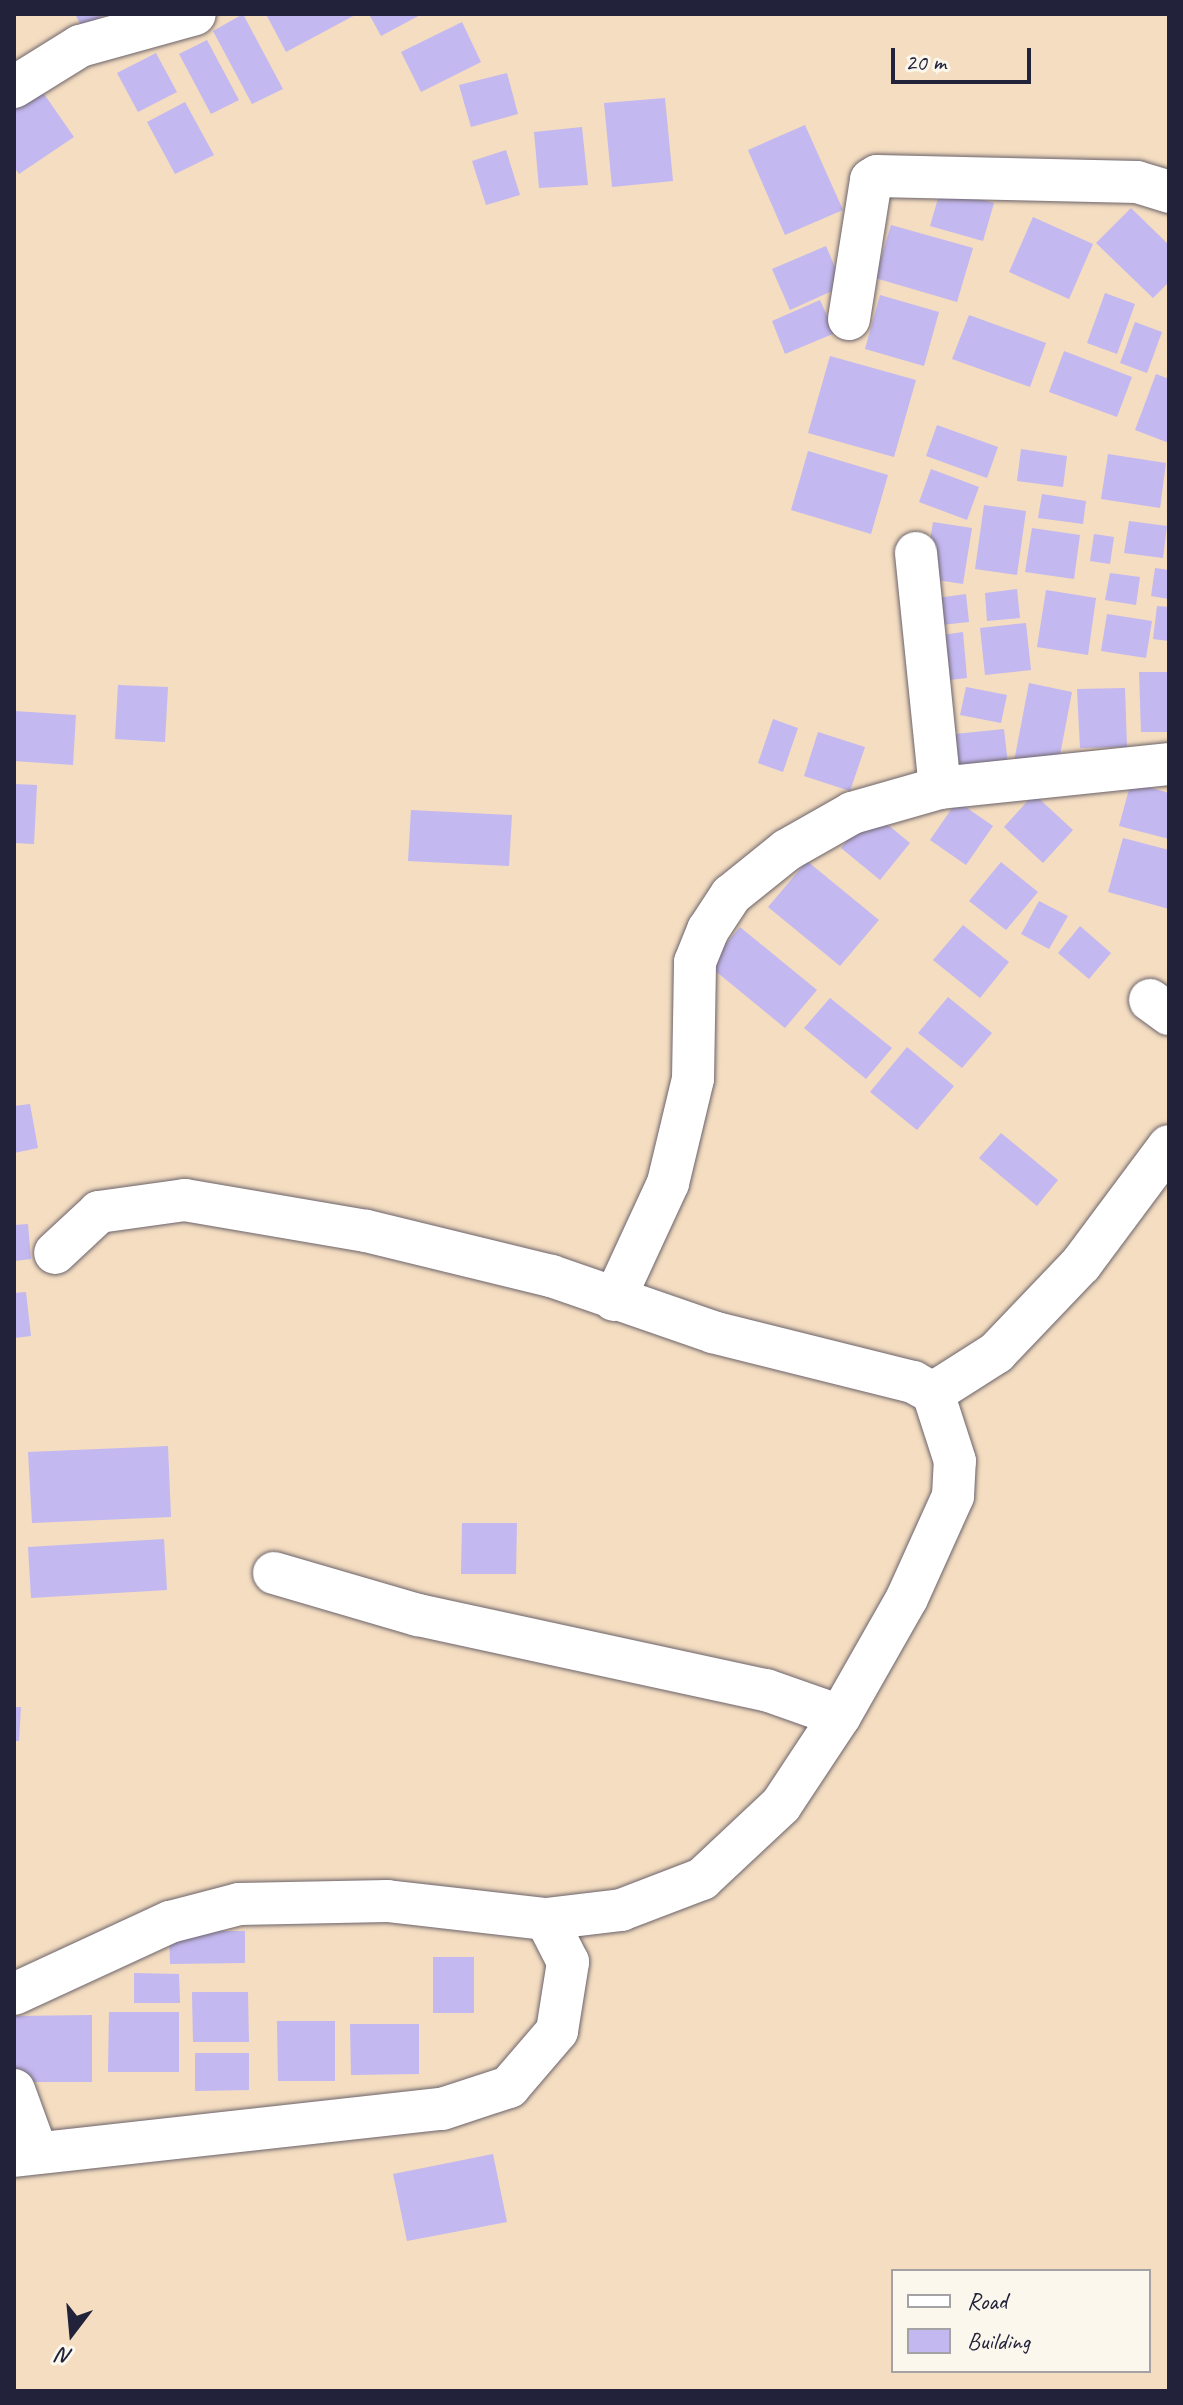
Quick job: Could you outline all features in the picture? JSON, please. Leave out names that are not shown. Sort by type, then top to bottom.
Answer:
[{"type":"street","points":[[14,64],[48,48],[80,46],[195,14]]},
{"type":"street","points":[[14,87],[80,46]]},
{"type":"street","points":[[849,319],[871,180],[877,176],[1137,182],[1169,192]]},
{"type":"street","points":[[916,553],[940,788]]},
{"type":"street","points":[[614,1300],[668,1183],[693,1079],[695,962],[708,930],[731,895],[787,850],[852,813],[940,788],[1169,764]]},
{"type":"street","points":[[933,1393],[996,1353],[1081,1264],[1169,1146]]},
{"type":"street","points":[[14,1994],[170,1922],[239,1904],[387,1901],[546,1919],[621,1910],[702,1879],[781,1805],[840,1716],[907,1598],[953,1496],[955,1461],[933,1393],[913,1382],[713,1332],[551,1276],[366,1231],[185,1200],[99,1212],[55,1253]]},
{"type":"street","points":[[274,1573],[418,1615],[766,1690],[840,1716]]},
{"type":"street","points":[[14,2090],[25,2153],[442,2109],[509,2087],[557,2031],[568,1962],[546,1919]]},
{"type":"building","points":[[75,14],[106,14],[82,27]]},
{"type":"building","points":[[243,14],[283,89],[252,104],[213,31]]},
{"type":"building","points":[[270,14],[357,14],[286,52],[267,16]]},
{"type":"building","points":[[369,14],[422,14],[381,36]]},
{"type":"building","points":[[462,22],[481,62],[421,92],[401,52]]},
{"type":"building","points":[[207,40],[239,100],[211,114],[179,54]]},
{"type":"building","points":[[156,53],[177,92],[138,112],[117,73]]},
{"type":"building","points":[[507,73],[518,114],[471,127],[459,85]]},
{"type":"building","points":[[35,81],[74,137],[19,174],[14,167],[14,96]]},
{"type":"building","points":[[665,98],[673,181],[612,187],[604,103]]},
{"type":"building","points":[[185,102],[214,155],[175,174],[147,122]]},
{"type":"building","points":[[805,125],[843,210],[785,235],[748,150]]},
{"type":"building","points":[[582,127],[588,185],[539,188],[534,132]]},
{"type":"building","points":[[506,150],[520,195],[486,205],[472,161]]},
{"type":"building","points":[[941,188],[994,203],[983,241],[930,226]]},
{"type":"building","points":[[1131,208],[1169,245],[1169,282],[1153,298],[1096,243]]},
{"type":"building","points":[[1033,217],[1093,244],[1069,299],[1009,272]]},
{"type":"building","points":[[891,225],[973,248],[957,302],[875,278]]},
{"type":"building","points":[[826,246],[843,286],[790,310],[772,269]]},
{"type":"building","points":[[1105,293],[1135,304],[1117,354],[1087,343]]},
{"type":"building","points":[[880,295],[939,312],[924,366],[865,349]]},
{"type":"building","points":[[820,300],[835,333],[785,354],[772,321]]},
{"type":"building","points":[[969,315],[1046,343],[1030,387],[952,359]]},
{"type":"building","points":[[1135,322],[1162,332],[1147,373],[1120,363]]},
{"type":"building","points":[[1064,351],[1132,377],[1117,417],[1049,392]]},
{"type":"building","points":[[830,356],[916,380],[894,457],[808,433]]},
{"type":"building","points":[[1156,374],[1169,379],[1169,443],[1135,430]]},
{"type":"building","points":[[937,425],[998,447],[987,478],[926,456]]},
{"type":"building","points":[[1021,449],[1067,456],[1063,487],[1017,481]]},
{"type":"building","points":[[808,451],[888,475],[871,534],[791,510]]},
{"type":"building","points":[[1108,454],[1166,463],[1160,508],[1101,499]]},
{"type":"building","points":[[931,469],[979,487],[967,520],[919,502]]},
{"type":"building","points":[[1042,494],[1086,501],[1083,524],[1038,518]]},
{"type":"building","points":[[984,505],[1026,511],[1017,575],[975,569]]},
{"type":"building","points":[[1129,521],[1167,526],[1163,558],[1124,553]]},
{"type":"building","points":[[933,522],[972,528],[963,584],[924,578]]},
{"type":"building","points":[[1032,528],[1080,535],[1074,579],[1025,572]]},
{"type":"building","points":[[1094,534],[1114,537],[1110,564],[1090,561]]},
{"type":"building","points":[[1155,568],[1169,570],[1169,599],[1151,596]]},
{"type":"building","points":[[1110,573],[1140,577],[1136,605],[1105,600]]},
{"type":"building","points":[[1017,589],[1020,618],[987,621],[985,593]]},
{"type":"building","points":[[1046,590],[1096,598],[1088,655],[1037,647]]},
{"type":"building","points":[[966,594],[969,622],[941,625],[937,598]]},
{"type":"building","points":[[1157,606],[1169,607],[1169,641],[1153,639]]},
{"type":"building","points":[[1107,614],[1152,621],[1146,658],[1101,651]]},
{"type":"building","points":[[1026,623],[1031,670],[985,675],[980,628]]},
{"type":"building","points":[[963,632],[967,678],[940,681],[935,636]]},
{"type":"building","points":[[1139,672],[1169,672],[1169,732],[1141,732]]},
{"type":"building","points":[[1029,683],[1072,692],[1056,776],[1013,767]]},
{"type":"building","points":[[118,685],[168,687],[165,742],[115,739]]},
{"type":"building","points":[[966,687],[1007,695],[1001,723],[960,715]]},
{"type":"building","points":[[1125,688],[1127,747],[1080,748],[1077,689]]},
{"type":"building","points":[[14,711],[76,715],[73,765],[14,761]]},
{"type":"building","points":[[773,719],[798,728],[783,772],[758,763]]},
{"type":"building","points":[[1004,729],[1009,773],[950,779],[945,735]]},
{"type":"building","points":[[818,732],[865,747],[850,791],[804,776]]},
{"type":"building","points":[[1131,782],[1169,793],[1169,839],[1119,826]]},
{"type":"building","points":[[14,784],[37,785],[34,844],[14,843]]},
{"type":"building","points":[[1034,794],[1073,830],[1043,863],[1004,827]]},
{"type":"building","points":[[957,801],[993,826],[966,865],[930,840]]},
{"type":"building","points":[[411,810],[512,815],[509,866],[408,861]]},
{"type":"building","points":[[871,811],[910,843],[880,880],[841,848]]},
{"type":"building","points":[[1123,838],[1169,850],[1169,909],[1108,892]]},
{"type":"building","points":[[807,861],[879,920],[840,966],[768,907]]},
{"type":"building","points":[[1001,862],[1038,892],[1006,930],[969,901]]},
{"type":"building","points":[[1039,901],[1068,916],[1049,949],[1021,934]]},
{"type":"building","points":[[963,925],[1009,962],[980,998],[933,960]]},
{"type":"building","points":[[1080,926],[1111,953],[1089,979],[1058,953]]},
{"type":"building","points":[[740,927],[817,990],[785,1028],[708,965]]},
{"type":"building","points":[[948,997],[992,1033],[962,1068],[918,1033]]},
{"type":"building","points":[[830,998],[892,1048],[866,1079],[804,1028]]},
{"type":"building","points":[[907,1047],[954,1086],[917,1130],[870,1092]]},
{"type":"building","points":[[30,1104],[38,1148],[14,1153],[14,1106]]},
{"type":"building","points":[[1001,1133],[1058,1180],[1037,1206],[979,1158]]},
{"type":"building","points":[[28,1224],[31,1259],[14,1261],[14,1225]]},
{"type":"building","points":[[26,1292],[31,1336],[14,1338],[14,1293]]},
{"type":"building","points":[[168,1446],[171,1517],[32,1523],[28,1452]]},
{"type":"building","points":[[462,1523],[517,1523],[516,1574],[461,1574]]},
{"type":"building","points":[[164,1539],[167,1590],[31,1598],[28,1547]]},
{"type":"building","points":[[14,1707],[21,1707],[19,1741],[14,1741]]},
{"type":"building","points":[[169,1931],[245,1931],[245,1963],[170,1964]]},
{"type":"building","points":[[433,1957],[474,1957],[474,2013],[433,2013]]},
{"type":"building","points":[[134,1973],[179,1974],[180,2003],[134,2003]]},
{"type":"building","points":[[192,1992],[248,1992],[249,2042],[193,2042]]},
{"type":"building","points":[[109,2012],[179,2012],[179,2072],[108,2072]]},
{"type":"building","points":[[92,2015],[92,2082],[16,2082],[16,2016]]},
{"type":"building","points":[[277,2021],[335,2021],[335,2081],[278,2081]]},
{"type":"building","points":[[350,2024],[419,2024],[419,2074],[351,2075]]},
{"type":"building","points":[[195,2053],[249,2053],[249,2090],[195,2091]]},
{"type":"building","points":[[493,2154],[507,2222],[407,2241],[393,2174]]}]
